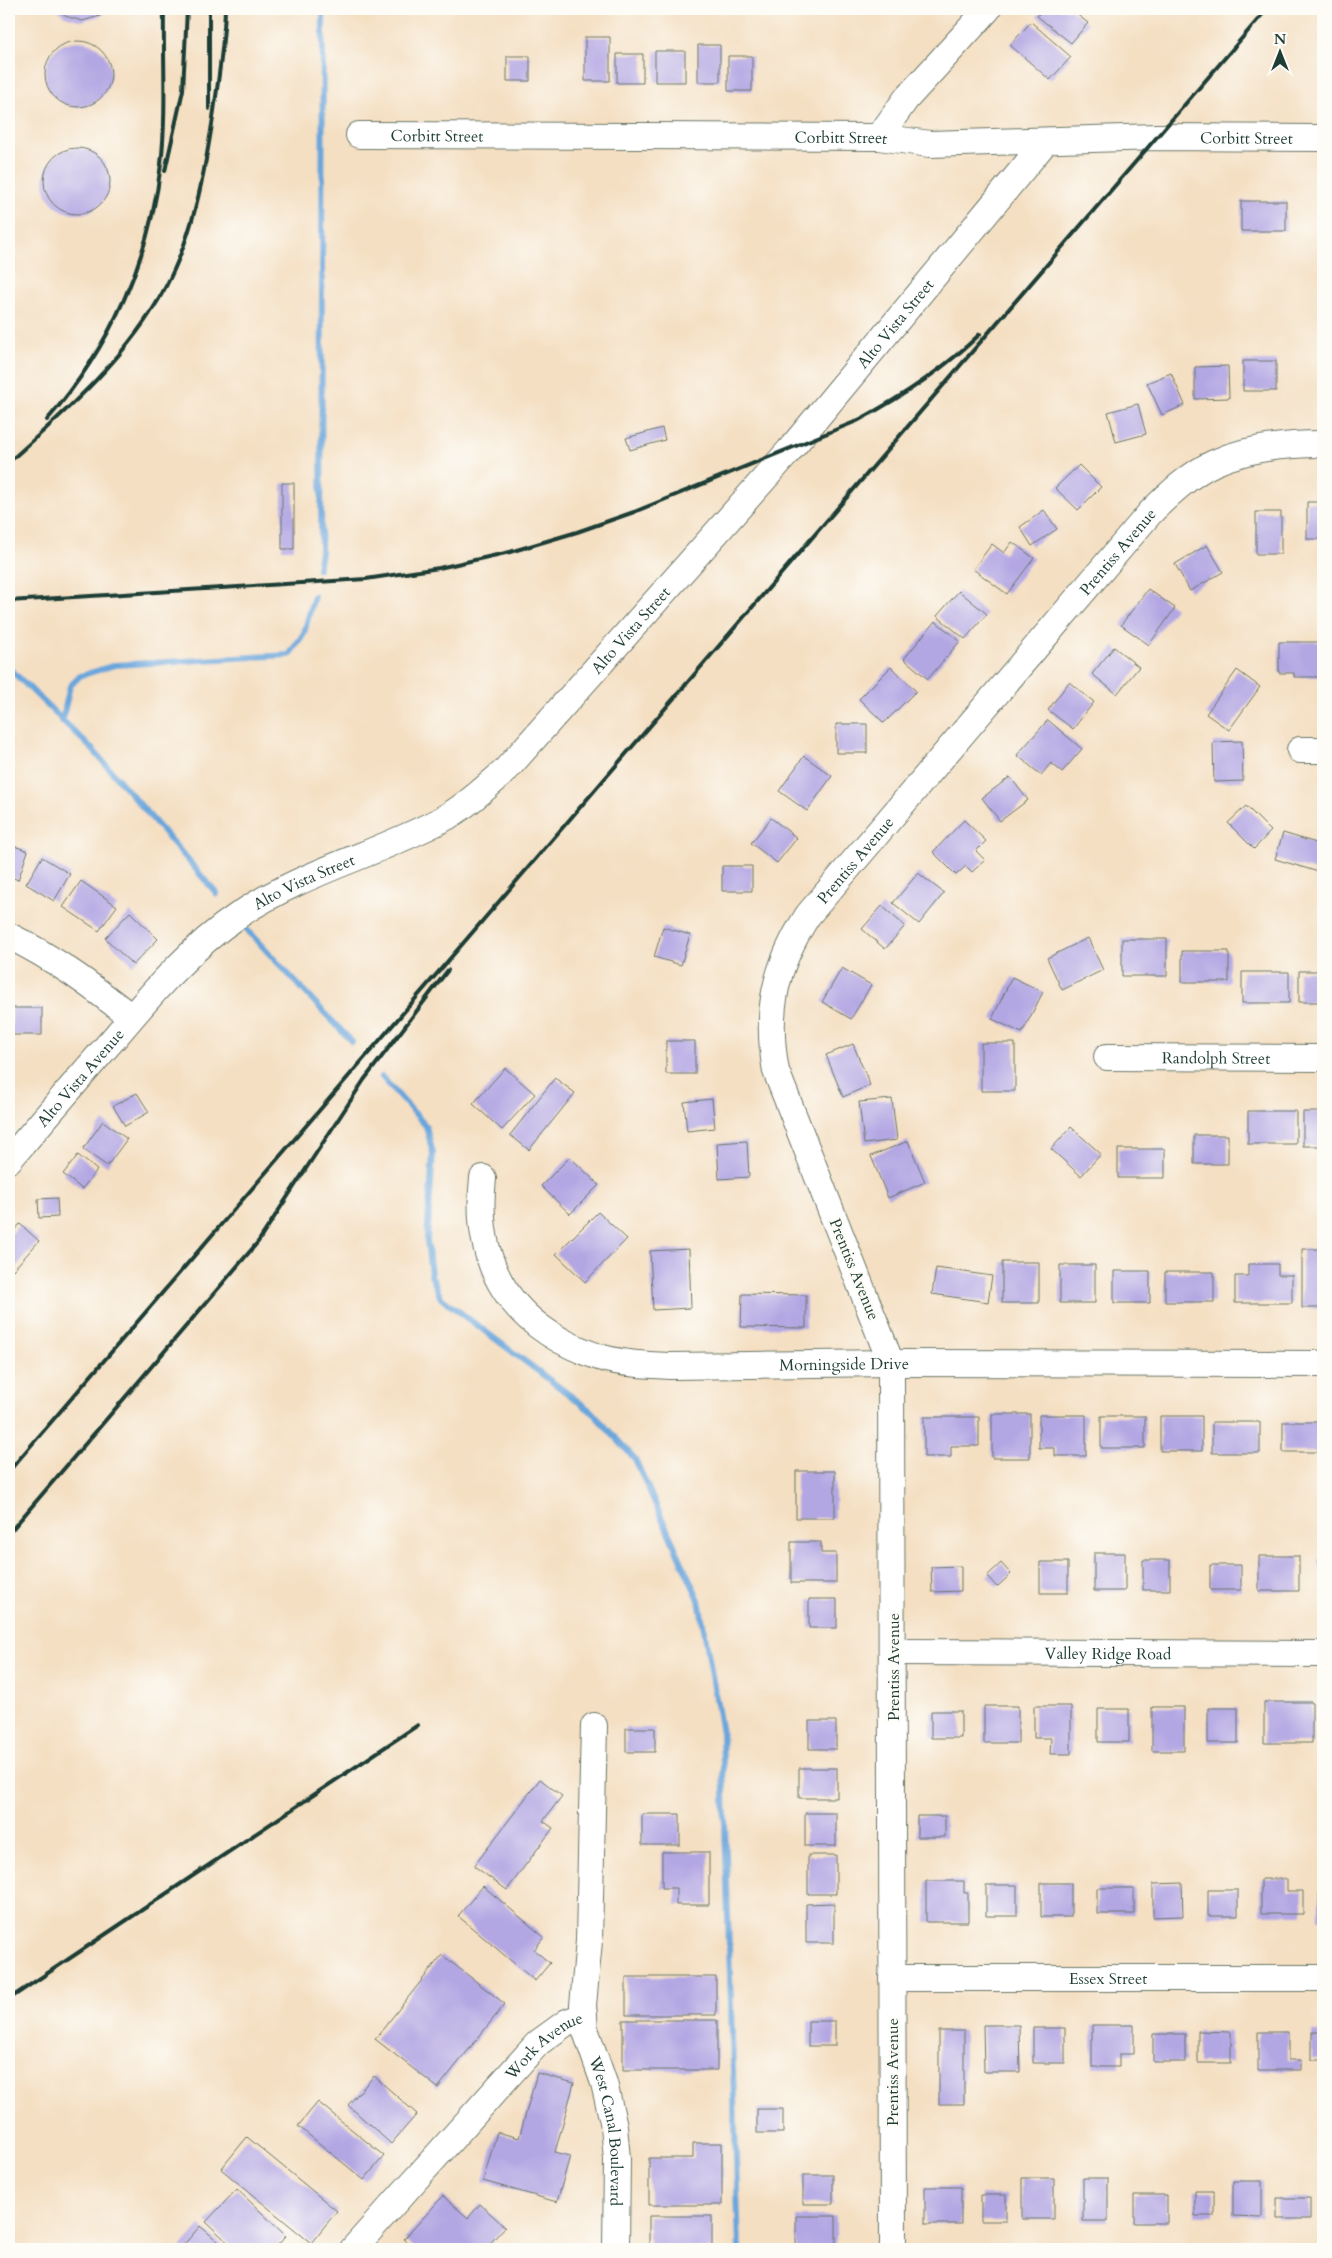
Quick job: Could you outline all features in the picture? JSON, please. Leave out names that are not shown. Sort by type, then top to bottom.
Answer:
[{"type":"street","points":[[879,137],[906,99],[988,9]]},
{"type":"street","name":"Corbitt Street","points":[[359,135],[879,137],[930,144],[1157,136],[1323,138]]},
{"type":"street","name":"Alto Vista Street","points":[[131,1018],[150,995],[215,932],[239,915],[289,886],[380,849],[442,820],[478,795],[504,772],[789,451],[1046,141]]},
{"type":"street","name":"Prentiss Avenue","points":[[893,2249],[891,1363],[776,1071],[770,1026],[772,1003],[785,957],[795,935],[815,907],[1150,513],[1183,483],[1214,463],[1258,450],[1296,444],[1323,444]]},
{"type":"street","points":[[9,936],[28,945],[68,970],[131,1018]]},
{"type":"street","name":"Alto Vista Avenue","points":[[9,1160],[131,1018]]},
{"type":"street","name":"Randolph Street","points":[[1107,1057],[1323,1058]]},
{"type":"street","name":"Morningside Drive","points":[[483,1178],[480,1208],[482,1237],[491,1265],[505,1291],[521,1311],[570,1344],[600,1357],[636,1364],[671,1366],[891,1363],[1323,1364]]},
{"type":"street","name":"Valley Ridge Road","points":[[893,1652],[1323,1654]]},
{"type":"street","name":"Work Avenue","points":[[353,2249],[538,2043],[567,2022],[584,2016],[595,1768],[594,1726]]},
{"type":"street","name":"Essex Street","points":[[892,1978],[1323,1978]]},
{"type":"street","name":"West Canal Boulevard","points":[[584,2016],[585,2029],[604,2083],[614,2126],[617,2159],[616,2249]]},
{"type":"building","points":[[57,9],[109,9],[100,16],[82,21],[65,16]]},
{"type":"building","points":[[1043,9],[1070,9],[1088,23],[1071,43],[1037,16]]},
{"type":"building","points":[[1031,22],[1071,57],[1050,80],[1010,45]]},
{"type":"building","points":[[585,37],[610,37],[610,81],[585,81]]},
{"type":"building","points":[[78,41],[91,44],[101,51],[108,61],[111,74],[108,87],[101,97],[91,104],[78,107],[65,104],[55,97],[48,87],[45,74],[48,61],[55,51],[65,44]]},
{"type":"building","points":[[698,45],[720,45],[720,82],[698,82]]},
{"type":"building","points":[[655,51],[685,51],[685,82],[655,82]]},
{"type":"building","points":[[617,54],[643,54],[643,83],[617,83]]},
{"type":"building","points":[[507,56],[530,56],[530,81],[507,81]]},
{"type":"building","points":[[728,56],[752,56],[752,91],[728,91]]},
{"type":"building","points":[[77,148],[90,151],[100,158],[107,168],[110,181],[107,194],[100,204],[90,211],[77,214],[64,211],[54,204],[47,194],[44,181],[47,168],[54,158],[64,151]]},
{"type":"building","points":[[1241,201],[1286,201],[1286,231],[1241,231]]},
{"type":"building","points":[[1243,361],[1276,361],[1276,391],[1243,391]]},
{"type":"building","points":[[1228,366],[1229,398],[1195,399],[1195,367]]},
{"type":"building","points":[[1171,373],[1185,405],[1162,415],[1147,383]]},
{"type":"building","points":[[1138,404],[1146,434],[1116,442],[1108,412]]},
{"type":"building","points":[[662,428],[665,440],[630,450],[626,438]]},
{"type":"building","points":[[1079,465],[1101,487],[1078,510],[1055,488]]},
{"type":"building","points":[[282,483],[294,483],[294,549],[282,549]]},
{"type":"building","points":[[1307,502],[1323,502],[1323,539],[1307,539]]},
{"type":"building","points":[[1044,510],[1057,529],[1032,546],[1020,527]]},
{"type":"building","points":[[1256,512],[1281,512],[1281,554],[1256,554]]},
{"type":"building","points":[[1012,542],[1034,558],[1007,594],[973,569],[992,544],[1004,553]]},
{"type":"building","points":[[1207,545],[1223,572],[1190,591],[1175,564]]},
{"type":"building","points":[[1148,589],[1175,608],[1149,645],[1121,625]]},
{"type":"building","points":[[959,591],[987,614],[965,639],[937,616]]},
{"type":"building","points":[[935,621],[960,641],[928,679],[904,659]]},
{"type":"building","points":[[1279,642],[1323,642],[1323,677],[1294,677],[1294,673],[1279,673]]},
{"type":"building","points":[[1114,647],[1139,667],[1117,694],[1092,674]]},
{"type":"building","points":[[891,667],[916,691],[884,723],[859,699]]},
{"type":"building","points":[[1237,670],[1260,687],[1229,730],[1206,714]]},
{"type":"building","points":[[1069,682],[1094,702],[1073,729],[1048,710]]},
{"type":"building","points":[[1048,720],[1082,749],[1062,772],[1051,763],[1041,775],[1017,755]]},
{"type":"building","points":[[836,724],[867,724],[867,753],[836,753]]},
{"type":"building","points":[[1242,741],[1243,781],[1214,782],[1213,742]]},
{"type":"building","points":[[804,756],[832,776],[807,811],[779,791]]},
{"type":"building","points":[[1010,777],[1028,800],[1000,821],[982,798]]},
{"type":"building","points":[[1246,806],[1271,831],[1254,849],[1228,823]]},
{"type":"building","points":[[771,818],[797,838],[777,863],[751,843]]},
{"type":"building","points":[[964,820],[986,841],[976,851],[985,860],[972,872],[966,866],[956,875],[933,852]]},
{"type":"building","points":[[1283,833],[1323,845],[1322,873],[1275,859]]},
{"type":"building","points":[[9,844],[28,851],[18,880],[9,876]]},
{"type":"building","points":[[42,857],[70,874],[54,901],[26,884]]},
{"type":"building","points":[[722,866],[752,866],[752,891],[722,891]]},
{"type":"building","points":[[918,873],[944,893],[919,924],[893,903]]},
{"type":"building","points":[[81,881],[117,906],[99,931],[63,907]]},
{"type":"building","points":[[882,906],[905,926],[885,949],[862,929]]},
{"type":"building","points":[[130,912],[158,939],[133,965],[105,938]]},
{"type":"building","points":[[663,927],[690,935],[681,965],[654,957]]},
{"type":"building","points":[[1088,938],[1103,970],[1062,990],[1047,958]]},
{"type":"building","points":[[1122,939],[1167,939],[1167,976],[1122,976]]},
{"type":"building","points":[[1182,951],[1229,951],[1229,982],[1182,982]]},
{"type":"building","points":[[842,968],[871,985],[851,1019],[822,1002]]},
{"type":"building","points":[[1299,971],[1323,971],[1323,1002],[1299,1002]]},
{"type":"building","points":[[1242,972],[1289,972],[1289,1003],[1242,1003]]},
{"type":"building","points":[[1012,977],[1043,992],[1022,1033],[992,1019]]},
{"type":"building","points":[[12,1008],[42,1008],[42,1035],[12,1035]]},
{"type":"building","points":[[666,1041],[695,1041],[695,1074],[666,1074]]},
{"type":"building","points":[[981,1043],[1015,1043],[1015,1091],[981,1091]]},
{"type":"building","points":[[853,1044],[870,1085],[843,1097],[826,1055]]},
{"type":"building","points":[[505,1068],[535,1094],[502,1130],[473,1104]]},
{"type":"building","points":[[555,1078],[575,1093],[529,1150],[510,1135]]},
{"type":"building","points":[[137,1093],[149,1112],[125,1126],[113,1106]]},
{"type":"building","points":[[712,1099],[715,1128],[687,1131],[684,1102]]},
{"type":"building","points":[[892,1099],[897,1140],[864,1144],[859,1102]]},
{"type":"building","points":[[1248,1111],[1296,1111],[1296,1144],[1248,1144]]},
{"type":"building","points":[[1303,1112],[1323,1112],[1323,1146],[1303,1146]]},
{"type":"building","points":[[103,1121],[127,1139],[107,1166],[83,1149]]},
{"type":"building","points":[[1071,1127],[1101,1154],[1081,1176],[1051,1149]]},
{"type":"building","points":[[1194,1135],[1228,1135],[1228,1164],[1194,1164]]},
{"type":"building","points":[[747,1141],[749,1177],[719,1179],[717,1143]]},
{"type":"building","points":[[908,1141],[925,1182],[888,1198],[871,1156]]},
{"type":"building","points":[[1118,1149],[1165,1149],[1165,1178],[1118,1178]]},
{"type":"building","points":[[78,1155],[97,1170],[82,1189],[63,1174]]},
{"type":"building","points":[[570,1157],[599,1185],[570,1214],[541,1186]]},
{"type":"building","points":[[57,1198],[58,1217],[39,1218],[38,1199]]},
{"type":"building","points":[[598,1212],[627,1239],[585,1282],[556,1254]]},
{"type":"building","points":[[20,1224],[39,1241],[13,1270],[9,1266],[9,1236]]},
{"type":"building","points":[[689,1249],[691,1308],[653,1310],[650,1251]]},
{"type":"building","points":[[1302,1249],[1323,1249],[1323,1308],[1302,1308]]},
{"type":"building","points":[[1002,1262],[1039,1262],[1039,1303],[1002,1303]]},
{"type":"building","points":[[1248,1264],[1278,1264],[1278,1275],[1292,1275],[1292,1303],[1235,1303],[1235,1276],[1248,1276]]},
{"type":"building","points":[[1060,1265],[1095,1265],[1095,1303],[1060,1303]]},
{"type":"building","points":[[936,1268],[992,1276],[988,1302],[932,1294]]},
{"type":"building","points":[[1114,1271],[1150,1271],[1150,1303],[1114,1303]]},
{"type":"building","points":[[1165,1272],[1214,1272],[1214,1302],[1165,1302]]},
{"type":"building","points":[[742,1294],[806,1295],[806,1328],[741,1327]]},
{"type":"building","points":[[992,1414],[1030,1414],[1030,1458],[992,1458]]},
{"type":"building","points":[[1039,1415],[1086,1415],[1086,1456],[1055,1456],[1055,1448],[1039,1448]]},
{"type":"building","points":[[1101,1416],[1145,1416],[1145,1448],[1101,1448]]},
{"type":"building","points":[[1160,1416],[1202,1416],[1202,1451],[1160,1451]]},
{"type":"building","points":[[924,1417],[979,1417],[979,1446],[951,1446],[951,1457],[924,1457]]},
{"type":"building","points":[[1212,1422],[1260,1422],[1260,1453],[1212,1453]]},
{"type":"building","points":[[1283,1422],[1323,1422],[1323,1452],[1283,1452]]},
{"type":"building","points":[[796,1471],[835,1471],[835,1518],[796,1518]]},
{"type":"building","points":[[791,1542],[821,1542],[821,1553],[836,1553],[836,1583],[791,1583]]},
{"type":"building","points":[[1094,1553],[1125,1553],[1125,1591],[1094,1591]]},
{"type":"building","points":[[1259,1556],[1299,1556],[1299,1591],[1259,1591]]},
{"type":"building","points":[[1323,1559],[1323,1578],[1322,1578],[1319,1560]]},
{"type":"building","points":[[1143,1560],[1170,1560],[1170,1590],[1143,1590]]},
{"type":"building","points":[[1040,1562],[1068,1562],[1068,1593],[1040,1593]]},
{"type":"building","points":[[1001,1563],[1011,1574],[997,1587],[987,1576]]},
{"type":"building","points":[[1210,1565],[1241,1565],[1241,1590],[1210,1590]]},
{"type":"building","points":[[961,1566],[961,1591],[932,1592],[931,1567]]},
{"type":"building","points":[[809,1599],[837,1599],[837,1628],[809,1628]]},
{"type":"building","points":[[1264,1702],[1312,1702],[1312,1743],[1264,1743]]},
{"type":"building","points":[[984,1706],[1018,1706],[1018,1743],[984,1743]]},
{"type":"building","points":[[1034,1706],[1071,1706],[1071,1754],[1050,1754],[1051,1738],[1034,1738]]},
{"type":"building","points":[[1152,1707],[1184,1707],[1184,1751],[1152,1751]]},
{"type":"building","points":[[1208,1708],[1238,1708],[1238,1743],[1208,1743]]},
{"type":"building","points":[[1098,1709],[1129,1709],[1129,1742],[1098,1742]]},
{"type":"building","points":[[931,1711],[961,1711],[961,1738],[931,1738]]},
{"type":"building","points":[[809,1721],[836,1721],[836,1749],[809,1749]]},
{"type":"building","points":[[626,1728],[655,1728],[655,1752],[626,1752]]},
{"type":"building","points":[[799,1768],[837,1768],[837,1798],[799,1798]]},
{"type":"building","points":[[540,1779],[562,1796],[543,1821],[553,1828],[507,1890],[474,1866]]},
{"type":"building","points":[[805,1813],[836,1813],[836,1846],[805,1846]]},
{"type":"building","points":[[642,1814],[680,1814],[680,1845],[642,1845]]},
{"type":"building","points":[[917,1816],[945,1816],[945,1837],[917,1837]]},
{"type":"building","points":[[662,1852],[709,1852],[709,1905],[676,1905],[676,1888],[662,1888]]},
{"type":"building","points":[[808,1855],[836,1855],[836,1894],[808,1894]]},
{"type":"building","points":[[1261,1879],[1287,1879],[1287,1891],[1303,1891],[1303,1914],[1261,1914]]},
{"type":"building","points":[[926,1881],[964,1881],[964,1893],[968,1893],[968,1922],[926,1922]]},
{"type":"building","points":[[1041,1883],[1071,1883],[1071,1917],[1041,1917]]},
{"type":"building","points":[[1182,1883],[1183,1916],[1153,1917],[1153,1884]]},
{"type":"building","points":[[986,1885],[1017,1885],[1017,1916],[986,1916]]},
{"type":"building","points":[[483,1886],[544,1937],[534,1950],[550,1963],[535,1981],[458,1916]]},
{"type":"building","points":[[1097,1888],[1134,1888],[1134,1914],[1097,1914]]},
{"type":"building","points":[[1208,1890],[1238,1890],[1238,1916],[1208,1916]]},
{"type":"building","points":[[1319,1893],[1323,1893],[1323,1919],[1319,1919]]},
{"type":"building","points":[[834,1903],[834,1943],[806,1943],[806,1904]]},
{"type":"building","points":[[442,1955],[505,2004],[438,2088],[375,2039]]},
{"type":"building","points":[[626,1977],[716,1977],[716,2015],[626,2015]]},
{"type":"building","points":[[623,2020],[717,2020],[717,2070],[623,2070]]},
{"type":"building","points":[[808,2021],[835,2021],[835,2046],[808,2046]]},
{"type":"building","points":[[983,2025],[1019,2025],[1020,2072],[984,2072]]},
{"type":"building","points":[[1092,2025],[1134,2025],[1134,2054],[1119,2054],[1119,2067],[1092,2067]]},
{"type":"building","points":[[1033,2028],[1065,2028],[1065,2063],[1033,2063]]},
{"type":"building","points":[[939,2031],[964,2031],[964,2104],[939,2104]]},
{"type":"building","points":[[1198,2031],[1231,2032],[1231,2063],[1198,2063]]},
{"type":"building","points":[[1258,2032],[1288,2032],[1288,2060],[1301,2060],[1301,2070],[1258,2070]]},
{"type":"building","points":[[1312,2032],[1323,2032],[1323,2060],[1312,2060]]},
{"type":"building","points":[[1153,2034],[1185,2034],[1185,2062],[1153,2062]]},
{"type":"building","points":[[537,2073],[574,2083],[555,2152],[570,2156],[557,2202],[483,2181],[497,2132],[519,2138]]},
{"type":"building","points":[[374,2076],[417,2114],[391,2144],[348,2105]]},
{"type":"building","points":[[318,2102],[384,2156],[364,2180],[298,2126]]},
{"type":"building","points":[[757,2109],[783,2109],[783,2133],[757,2133]]},
{"type":"building","points":[[247,2137],[337,2211],[311,2243],[221,2169]]},
{"type":"building","points":[[693,2143],[722,2143],[722,2205],[649,2205],[649,2158],[693,2158]]},
{"type":"building","points":[[803,2175],[833,2175],[833,2204],[803,2204]]},
{"type":"building","points":[[1022,2178],[1054,2178],[1054,2219],[1022,2219]]},
{"type":"building","points":[[1083,2178],[1108,2178],[1108,2221],[1083,2221]]},
{"type":"building","points":[[1233,2181],[1262,2181],[1262,2217],[1233,2216]]},
{"type":"building","points":[[925,2187],[961,2187],[961,2224],[925,2224]]},
{"type":"building","points":[[237,2189],[286,2236],[274,2249],[235,2249],[206,2222]]},
{"type":"building","points":[[1195,2191],[1214,2191],[1214,2216],[1195,2216]]},
{"type":"building","points":[[981,2195],[1006,2195],[1006,2221],[981,2221]]},
{"type":"building","points":[[1134,2195],[1167,2195],[1167,2223],[1134,2223]]},
{"type":"building","points":[[443,2196],[468,2218],[480,2204],[505,2227],[485,2249],[416,2249],[404,2239]]},
{"type":"building","points":[[1277,2198],[1310,2198],[1310,2219],[1277,2219]]},
{"type":"building","points":[[649,2216],[712,2216],[712,2249],[649,2249]]},
{"type":"building","points":[[796,2216],[836,2216],[836,2249],[796,2249]]},
{"type":"building","points":[[200,2226],[227,2249],[180,2249]]},
{"type":"waterway","points":[[318,569],[321,552],[323,9]]},
{"type":"waterway","points":[[62,721],[70,686],[80,676],[115,665],[289,655],[304,633],[314,596]]},
{"type":"waterway","points":[[9,668],[94,751],[217,894]]},
{"type":"waterway","points":[[247,930],[352,1042]]},
{"type":"waterway","points":[[382,1077],[426,1126],[433,1153],[427,1240],[431,1275],[441,1298],[591,1411],[635,1459],[699,1600],[722,1733],[739,2249]]},
{"type":"railway","points":[[47,420],[70,392],[108,332],[124,301],[137,268],[147,234],[156,199],[163,145],[164,9]]},
{"type":"railway","points":[[165,171],[183,90],[187,9]]},
{"type":"railway","points":[[209,9],[209,109]]},
{"type":"railway","points":[[9,462],[73,403],[115,360],[150,313],[175,268],[190,227],[206,162],[220,63],[225,9]]},
{"type":"railway","points":[[9,1471],[1267,9]]},
{"type":"railway","points":[[9,601],[366,579],[439,568],[510,552],[577,532],[634,512],[857,421],[922,382],[980,334]]},
{"type":"railway","points":[[9,1533],[258,1242],[364,1080],[448,970]]},
{"type":"railway","points":[[9,1999],[418,1725]]}]
